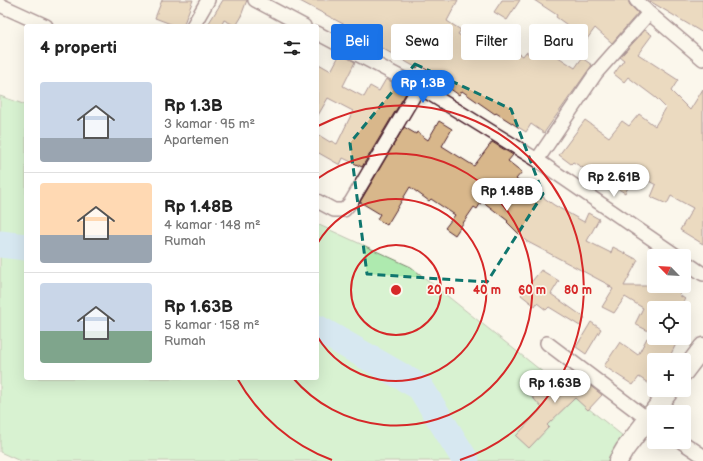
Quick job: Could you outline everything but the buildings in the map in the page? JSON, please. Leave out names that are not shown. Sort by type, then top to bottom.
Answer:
[{"type":"street","points":[[194,24],[208,0]]},
{"type":"street","points":[[255,0],[300,24]]},
{"type":"street","points":[[636,0],[703,59]]},
{"type":"street","points":[[0,5],[42,24]]},
{"type":"street","points":[[537,160],[596,73],[649,13]]},
{"type":"street","points":[[319,34],[419,87],[537,160],[667,249]]},
{"type":"street","points":[[319,202],[334,210],[344,210],[351,202],[419,87]]},
{"type":"street","points":[[691,266],[703,274]]},
{"type":"street","points":[[547,343],[647,419]]},
{"type":"street","points":[[691,363],[703,347]]},
{"type":"street","points":[[618,461],[647,427]]},
{"type":"street","points":[[691,448],[703,456]]},
{"type":"highlighted area","points":[[415,64],[511,109],[543,194],[487,282],[367,274],[350,143]]},
{"type":"green space","points":[[0,96],[24,104],[24,380],[319,380],[319,225],[411,267],[633,444],[627,461],[20,461],[0,452]]},
{"type":"waterway","points":[[0,244],[24,247]]},
{"type":"waterway","points":[[319,329],[420,387],[466,461]]}]
